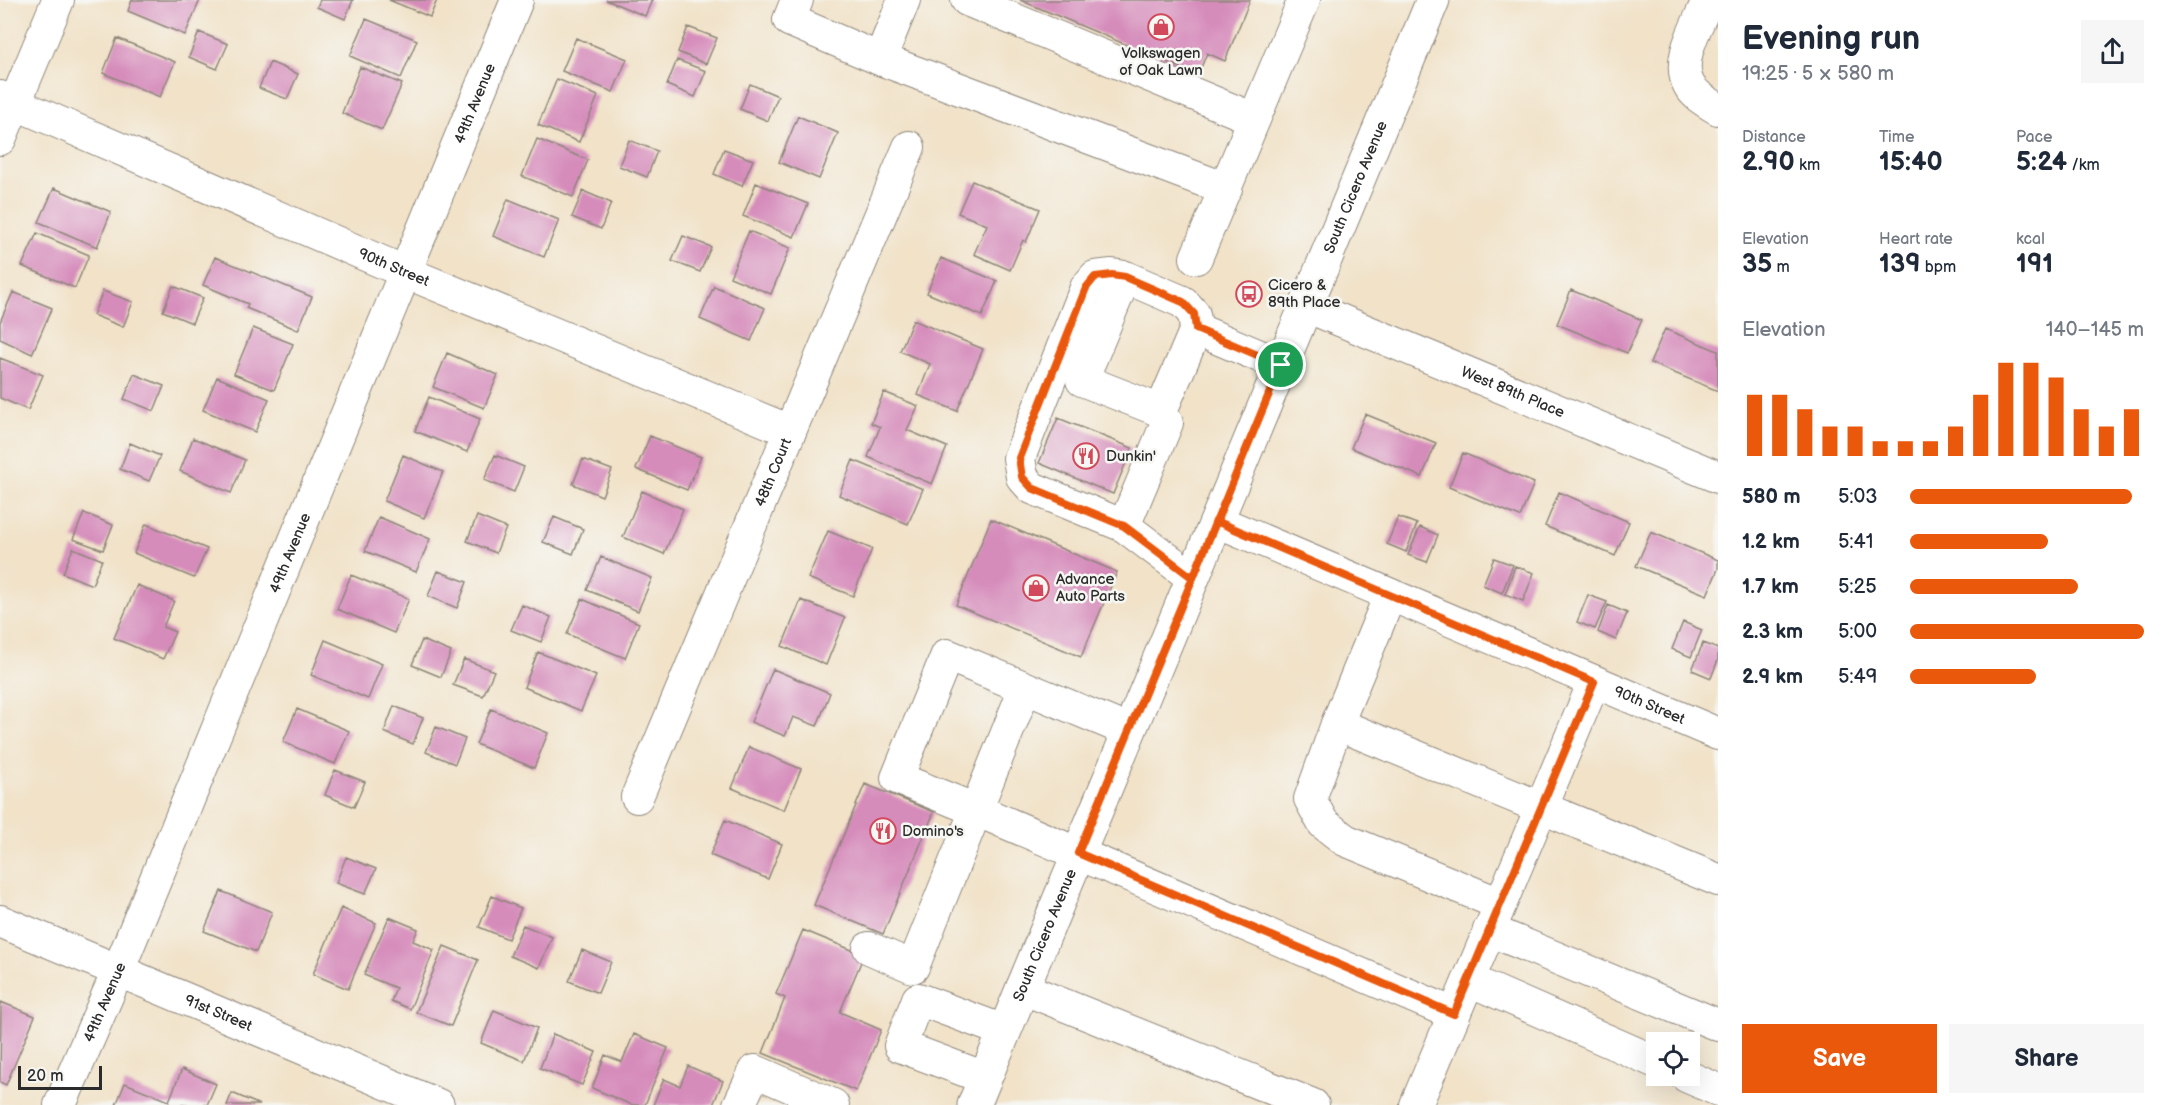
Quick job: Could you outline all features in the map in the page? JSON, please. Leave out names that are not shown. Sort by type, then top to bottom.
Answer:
[{"type":"main road","name":"South Cicero Avenue","points":[[980,1091],[1306,306],[1427,2]]},
{"type":"street","points":[[0,139],[7,100],[58,0]]},
{"type":"street","name":"49th Avenue","points":[[60,1105],[118,971],[517,0]]},
{"type":"street","points":[[797,0],[789,20],[880,59],[1226,189]]},
{"type":"street","points":[[880,59],[904,0]]},
{"type":"street","points":[[967,0],[1254,119]]},
{"type":"street","points":[[1196,258],[1304,0]]},
{"type":"street","points":[[1708,0],[1688,49],[1684,69],[1689,85],[1700,98],[1718,109]]},
{"type":"street","name":"90th Street","points":[[7,100],[405,272],[790,431]]},
{"type":"street","name":"48th Court","points":[[637,797],[909,147]]},
{"type":"street","points":[[1161,411],[1196,329],[1194,314],[1183,302],[1125,277],[1112,275],[1095,277],[1086,288],[1019,458],[1022,477],[1032,488],[1124,526],[1193,578]]},
{"type":"street","points":[[1124,526],[1167,423],[1161,411],[1082,380],[1125,277]]},
{"type":"street","name":"West 89th Place","points":[[1306,306],[1718,477]]},
{"type":"street","points":[[1196,329],[1281,365]]},
{"type":"street","name":"90th Street","points":[[1216,521],[1718,734]]},
{"type":"street","points":[[1390,595],[1337,724],[1310,799],[1323,823],[1346,840],[1495,917],[1718,1025]]},
{"type":"street","points":[[1129,730],[947,655],[897,778],[1454,1014]]},
{"type":"street","points":[[1416,1105],[1594,682]]},
{"type":"street","points":[[869,948],[913,967],[1025,688]]},
{"type":"street","points":[[1337,724],[1718,880]]},
{"type":"street","name":"91st Street","points":[[0,921],[438,1105]]},
{"type":"street","points":[[1469,980],[1646,1058]]},
{"type":"street","points":[[1023,988],[1313,1105]]},
{"type":"street","points":[[980,1091],[900,1046],[918,999],[1004,1031]]},
{"type":"street","points":[[739,1105],[754,1071],[833,1105]]},
{"type":"street","points":[[755,1105],[768,1077]]},
{"type":"street","points":[[1700,1082],[1718,1090]]},
{"type":"building","points":[[132,0],[200,0],[185,35],[128,11]]},
{"type":"building","points":[[320,0],[353,0],[345,19],[317,7]]},
{"type":"building","points":[[389,0],[437,0],[430,17]]},
{"type":"building","points":[[606,0],[652,0],[645,16]]},
{"type":"building","name":"Volkswagen of Oak Lawn","points":[[1020,0],[1250,0],[1225,61],[1207,53],[1198,75]]},
{"type":"building","points":[[366,19],[417,40],[401,78],[350,56]]},
{"type":"building","points":[[688,27],[717,38],[706,64],[678,52]]},
{"type":"building","points":[[199,32],[228,44],[217,69],[189,57]]},
{"type":"building","points":[[117,38],[175,62],[160,97],[103,73]]},
{"type":"building","points":[[576,38],[627,59],[613,92],[562,71]]},
{"type":"building","points":[[677,60],[706,71],[695,97],[667,85]]},
{"type":"building","points":[[270,62],[298,74],[287,99],[259,88]]},
{"type":"building","points":[[360,67],[402,84],[382,130],[342,113]]},
{"type":"building","points":[[557,79],[598,96],[579,142],[538,125]]},
{"type":"building","points":[[750,84],[778,96],[768,121],[740,109]]},
{"type":"building","points":[[798,116],[838,133],[819,179],[779,162]]},
{"type":"building","points":[[537,139],[588,160],[573,197],[522,176]]},
{"type":"building","points":[[629,140],[657,151],[647,177],[619,166]]},
{"type":"building","points":[[724,149],[753,160],[742,186],[714,174]]},
{"type":"building","points":[[972,181],[1040,209],[1026,242],[1023,240],[1010,270],[974,254],[987,225],[958,213]]},
{"type":"building","points":[[756,183],[808,204],[794,237],[743,216]]},
{"type":"building","points":[[54,188],[111,212],[97,247],[39,222]]},
{"type":"building","points":[[583,191],[611,203],[601,229],[572,217]]},
{"type":"building","points":[[508,199],[559,220],[544,257],[493,236]]},
{"type":"building","points":[[749,231],[790,248],[771,294],[730,277]]},
{"type":"building","points":[[37,233],[89,255],[75,288],[22,266]]},
{"type":"building","points":[[683,236],[711,247],[700,272],[672,261]]},
{"type":"building","points":[[215,257],[312,297],[298,330],[246,308],[248,304],[203,285]]},
{"type":"building","points":[[941,258],[997,281],[982,316],[927,293]]},
{"type":"building","points":[[173,286],[203,298],[192,323],[163,311]]},
{"type":"building","points":[[714,286],[765,308],[751,341],[700,319]]},
{"type":"building","points":[[1571,290],[1642,320],[1627,353],[1557,324]]},
{"type":"building","points":[[103,291],[133,302],[123,327],[93,315]]},
{"type":"building","points":[[13,292],[52,308],[32,354],[0,339],[0,322]]},
{"type":"building","points":[[913,320],[983,349],[957,411],[918,395],[930,364],[900,351]]},
{"type":"building","points":[[253,328],[293,344],[274,390],[234,374]]},
{"type":"building","points":[[1665,329],[1718,351],[1718,391],[1650,363]]},
{"type":"building","points":[[447,353],[498,375],[484,408],[433,387]]},
{"type":"building","points":[[0,358],[43,375],[28,410],[0,398]]},
{"type":"building","points":[[134,374],[164,386],[154,411],[124,399]]},
{"type":"building","points":[[217,377],[269,399],[255,432],[203,410]]},
{"type":"building","points":[[884,392],[918,406],[907,430],[947,447],[932,484],[868,457],[880,427],[871,423]]},
{"type":"building","points":[[429,397],[480,419],[467,452],[415,431]]},
{"type":"building","points":[[1365,414],[1436,443],[1422,477],[1351,448]]},
{"type":"building","name":"Dunkin'","points":[[1058,418],[1132,448],[1113,494],[1039,463]]},
{"type":"building","points":[[650,436],[701,457],[687,490],[636,469]]},
{"type":"building","points":[[193,438],[245,460],[231,493],[180,471]]},
{"type":"building","points":[[130,443],[160,456],[149,481],[120,469]]},
{"type":"building","points":[[1463,453],[1534,483],[1520,517],[1449,487]]},
{"type":"building","points":[[403,455],[443,472],[424,518],[384,501]]},
{"type":"building","points":[[495,455],[524,467],[514,492],[484,480]]},
{"type":"building","points":[[583,459],[612,470],[602,496],[573,484]]},
{"type":"building","points":[[853,460],[923,489],[908,524],[839,495]]},
{"type":"building","points":[[642,491],[683,509],[664,554],[623,537]]},
{"type":"building","points":[[1559,492],[1629,522],[1615,556],[1545,526]]},
{"type":"building","points":[[84,513],[113,525],[103,550],[73,539]]},
{"type":"building","points":[[477,516],[506,528],[496,553],[467,541]]},
{"type":"building","points":[[379,517],[430,539],[416,572],[365,551]]},
{"type":"building","points":[[554,517],[583,529],[573,554],[543,542]]},
{"type":"building","points":[[1398,517],[1417,524],[1406,552],[1387,544]]},
{"type":"building","name":"Advance Auto Parts","points":[[991,519],[1117,572],[1081,657],[956,605]]},
{"type":"building","points":[[146,524],[207,549],[194,578],[134,553]]},
{"type":"building","points":[[1420,527],[1438,535],[1427,562],[1408,555]]},
{"type":"building","points":[[828,531],[872,549],[853,596],[808,578]]},
{"type":"building","points":[[1651,532],[1718,560],[1718,569],[1707,595],[1636,566]]},
{"type":"building","points":[[73,548],[102,560],[92,585],[63,573]]},
{"type":"building","points":[[601,557],[652,578],[638,611],[587,590]]},
{"type":"building","points":[[1494,558],[1513,565],[1502,593],[1483,585]]},
{"type":"building","points":[[1515,566],[1534,573],[1523,601],[1505,594]]},
{"type":"building","points":[[438,571],[467,582],[457,608],[428,596]]},
{"type":"building","points":[[351,575],[409,599],[394,633],[337,609]]},
{"type":"building","points":[[137,585],[174,601],[163,627],[175,632],[163,659],[114,638]]},
{"type":"building","points":[[1588,595],[1607,602],[1595,629],[1577,622]]},
{"type":"building","points":[[582,599],[639,623],[625,658],[567,634]]},
{"type":"building","points":[[801,600],[845,618],[826,665],[782,646]]},
{"type":"building","points":[[522,605],[551,617],[541,642],[511,630]]},
{"type":"building","points":[[1608,605],[1627,613],[1616,640],[1598,632]]},
{"type":"building","points":[[1683,622],[1702,630],[1691,657],[1672,649]]},
{"type":"building","points":[[325,640],[382,664],[368,699],[311,675]]},
{"type":"building","points":[[422,640],[451,652],[441,677],[412,665]]},
{"type":"building","points":[[1703,643],[1718,649],[1718,660],[1711,678],[1692,670]]},
{"type":"building","points":[[538,652],[596,676],[581,711],[524,687]]},
{"type":"building","points":[[464,659],[494,671],[483,696],[453,685]]},
{"type":"building","points":[[773,669],[830,693],[817,726],[793,717],[785,736],[751,722]]},
{"type":"building","points":[[394,706],[423,718],[413,744],[384,732]]},
{"type":"building","points":[[297,709],[349,731],[335,764],[283,742]]},
{"type":"building","points":[[491,709],[548,733],[534,768],[476,744]]},
{"type":"building","points":[[436,727],[465,739],[455,764],[426,752]]},
{"type":"building","points":[[749,747],[801,769],[784,810],[732,788]]},
{"type":"building","points":[[335,770],[365,782],[354,807],[325,795]]},
{"type":"building","points":[[865,784],[934,812],[883,934],[814,905]]},
{"type":"building","points":[[725,820],[782,844],[768,879],[710,855]]},
{"type":"building","points":[[346,857],[376,869],[365,894],[336,883]]},
{"type":"building","points":[[221,891],[272,912],[256,952],[204,931]]},
{"type":"building","points":[[492,896],[521,908],[508,939],[479,927]]},
{"type":"building","points":[[341,908],[376,923],[348,989],[313,974]]},
{"type":"building","points":[[389,917],[418,929],[413,941],[434,950],[410,1009],[391,1001],[396,988],[364,975]]},
{"type":"building","points":[[523,925],[552,937],[539,968],[510,956]]},
{"type":"building","points":[[803,930],[864,955],[840,1012],[881,1030],[856,1091],[763,1053],[785,998],[776,994]]},
{"type":"building","points":[[444,946],[478,960],[451,1026],[416,1012]]},
{"type":"building","points":[[582,950],[611,962],[598,993],[569,981]]},
{"type":"building","points":[[1,1002],[35,1016],[6,1085],[0,1082]]},
{"type":"building","points":[[494,1010],[537,1028],[524,1061],[481,1043]]},
{"type":"building","points":[[553,1034],[596,1052],[582,1085],[540,1068]]},
{"type":"building","points":[[634,1034],[668,1048],[645,1105],[632,1105],[592,1088],[605,1055],[622,1062]]},
{"type":"building","points":[[688,1066],[723,1081],[713,1105],[653,1105],[664,1079],[680,1086]]},
{"type":"building","points":[[182,1069],[216,1084],[207,1105],[116,1105],[125,1083],[169,1101]]},
{"type":"building","points":[[232,1093],[260,1105],[227,1105]]},
{"type":"place","name":"Volkswagen of Oak Lawn","points":[[1161,27]]},
{"type":"place","name":"Cicero & 89th Place","points":[[1249,294]]},
{"type":"place","name":"Dunkin'","points":[[1086,456]]},
{"type":"place","name":"Advance Auto Parts","points":[[1036,588]]},
{"type":"place","name":"Domino's","points":[[883,831]]},
{"type":"route","points":[[1281,365],[1196,329],[1194,314],[1183,302],[1125,277],[1112,275],[1095,277],[1086,288],[1019,458],[1022,477],[1032,488],[1124,526],[1193,578],[1216,521],[1594,682],[1454,1014],[1078,853],[1193,578],[1216,521],[1281,365]]}]
